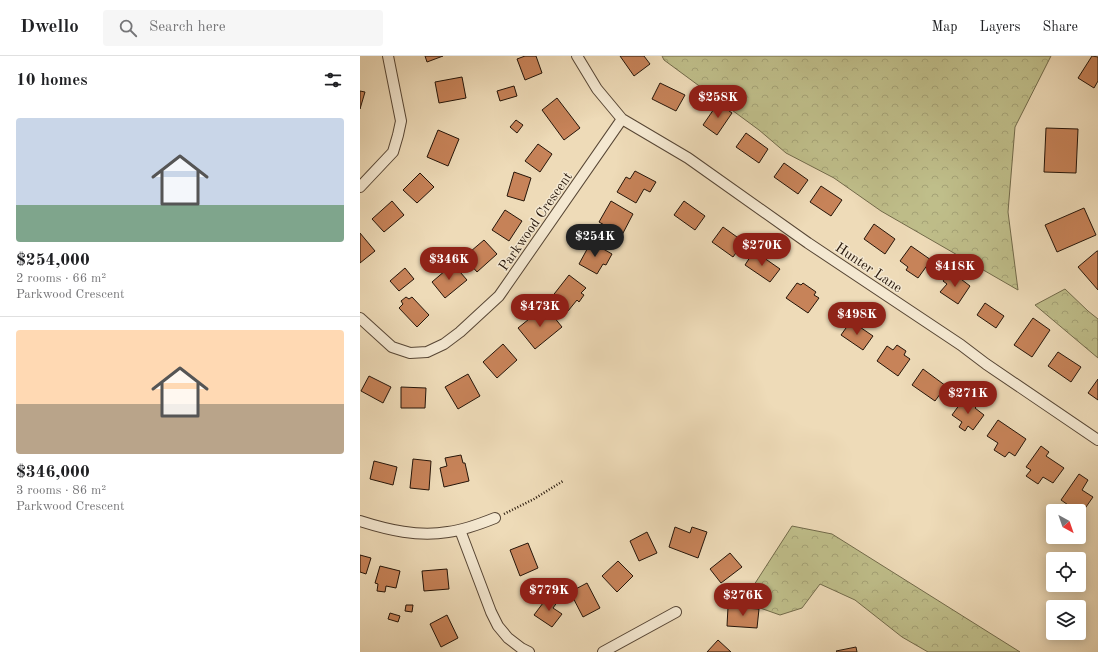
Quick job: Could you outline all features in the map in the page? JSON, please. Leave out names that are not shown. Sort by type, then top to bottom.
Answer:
[{"type":"street","points":[[360,188],[392,152],[401,121],[388,56]]},
{"type":"street","name":"Hunter Lane","points":[[577,56],[597,89],[622,119],[688,158],[808,243],[961,345],[986,364],[1098,440]]},
{"type":"street","name":"Parkwood Crescent","points":[[360,318],[392,347],[410,353],[427,352],[444,344],[460,332],[499,296],[622,119]]},
{"type":"street","points":[[360,522],[389,530],[428,534],[460,530],[495,518]]},
{"type":"street","points":[[460,530],[491,612],[498,626],[508,638],[529,652]]},
{"type":"street","points":[[603,652],[676,612]]},
{"type":"path","points":[[495,518],[534,499],[563,481]]},
{"type":"green space","points":[[662,56],[1051,56],[1015,127],[1008,212],[1018,290],[881,211],[834,178],[786,153],[759,130],[664,60]]},
{"type":"green space","points":[[1065,289],[1098,319],[1098,358],[1035,305]]},
{"type":"green space","points":[[792,526],[832,534],[1020,652],[928,652],[902,637],[855,600],[820,584],[802,608],[780,615],[743,602]]},
{"type":"building","points":[[425,56],[443,56],[427,62]]},
{"type":"building","points":[[525,56],[536,56],[542,73],[525,80],[517,59]]},
{"type":"building","points":[[620,56],[644,56],[650,64],[634,76]]},
{"type":"building","points":[[1092,56],[1098,57],[1098,81],[1094,88],[1078,78]]},
{"type":"building","points":[[462,77],[466,98],[439,103],[435,82]]},
{"type":"building","points":[[660,83],[685,95],[676,111],[652,99]]},
{"type":"building","points":[[514,86],[517,96],[500,101],[497,91]]},
{"type":"building","points":[[360,91],[365,92],[360,109]]},
{"type":"building","points":[[557,98],[580,128],[564,140],[542,110]]},
{"type":"building","points":[[718,103],[732,113],[717,135],[703,125]]},
{"type":"building","points":[[516,120],[523,125],[517,133],[510,127]]},
{"type":"building","points":[[1046,128],[1078,129],[1076,173],[1044,172]]},
{"type":"building","points":[[438,130],[459,139],[448,166],[427,157]]},
{"type":"building","points":[[746,133],[768,149],[759,163],[736,147]]},
{"type":"building","points":[[538,144],[552,154],[540,172],[525,161]]},
{"type":"building","points":[[784,163],[808,180],[798,194],[774,177]]},
{"type":"building","points":[[635,171],[656,182],[650,192],[644,189],[636,203],[617,192],[626,177],[630,179]]},
{"type":"building","points":[[514,172],[531,178],[524,201],[507,196]]},
{"type":"building","points":[[420,173],[434,187],[417,203],[403,190]]},
{"type":"building","points":[[821,186],[842,200],[831,216],[810,202]]},
{"type":"building","points":[[392,201],[404,215],[384,232],[372,219]]},
{"type":"building","points":[[611,201],[633,214],[622,235],[599,222]]},
{"type":"building","points":[[684,201],[705,216],[695,230],[674,215]]},
{"type":"building","points":[[1084,208],[1096,235],[1057,252],[1045,225]]},
{"type":"building","points":[[505,210],[522,221],[509,241],[492,230]]},
{"type":"building","points":[[874,224],[895,239],[885,254],[864,239]]},
{"type":"building","points":[[723,227],[744,242],[733,257],[712,242]]},
{"type":"building","points":[[360,233],[375,251],[360,263]]},
{"type":"building","points":[[484,240],[497,254],[477,272],[464,257]]},
{"type":"building","points":[[591,242],[612,254],[606,265],[603,264],[597,274],[579,264]]},
{"type":"building","points":[[911,246],[931,260],[918,278],[906,270],[908,267],[900,261]]},
{"type":"building","points":[[754,251],[780,269],[770,282],[745,265]]},
{"type":"building","points":[[1098,251],[1098,290],[1078,267]]},
{"type":"building","points":[[453,264],[467,280],[445,298],[432,282]]},
{"type":"building","points":[[405,268],[414,279],[399,291],[390,281]]},
{"type":"building","points":[[953,273],[970,286],[958,304],[940,292],[947,284],[943,281],[947,275],[950,277]]},
{"type":"building","points":[[569,275],[586,288],[581,293],[584,295],[579,302],[577,300],[568,311],[551,298]]},
{"type":"building","points":[[797,283],[801,285],[803,283],[816,292],[814,295],[819,298],[808,313],[786,298]]},
{"type":"building","points":[[406,297],[409,299],[412,297],[429,315],[417,327],[399,308],[403,304],[401,301]]},
{"type":"building","points":[[985,303],[1004,316],[996,328],[977,315]]},
{"type":"building","points":[[545,306],[562,327],[535,349],[518,328]]},
{"type":"building","points":[[1033,318],[1050,330],[1032,357],[1014,345]]},
{"type":"building","points":[[851,321],[873,336],[863,350],[841,335]]},
{"type":"building","points":[[503,344],[517,360],[497,378],[483,362]]},
{"type":"building","points":[[897,345],[906,351],[904,355],[910,359],[898,376],[877,361],[887,346],[893,350]]},
{"type":"building","points":[[1058,352],[1081,367],[1071,382],[1048,366]]},
{"type":"building","points":[[923,369],[946,386],[935,401],[912,385]]},
{"type":"building","points":[[468,374],[480,396],[458,409],[445,387]]},
{"type":"building","points":[[369,376],[391,387],[383,403],[361,391]]},
{"type":"building","points":[[1098,379],[1098,400],[1088,393]]},
{"type":"building","points":[[401,387],[426,388],[425,408],[401,408]]},
{"type":"building","points":[[965,397],[977,406],[975,408],[984,415],[973,430],[968,426],[965,431],[959,427],[962,422],[952,415]]},
{"type":"building","points":[[998,420],[1026,439],[1015,456],[1009,452],[1005,457],[994,450],[998,443],[987,436]]},
{"type":"building","points":[[1041,446],[1049,452],[1046,456],[1064,468],[1053,483],[1043,477],[1038,484],[1026,476],[1031,470],[1026,467]]},
{"type":"building","points":[[461,455],[463,463],[465,463],[469,481],[444,487],[440,468],[447,466],[445,458]]},
{"type":"building","points":[[413,459],[431,461],[429,490],[410,488]]},
{"type":"building","points":[[374,461],[397,467],[393,485],[370,479]]},
{"type":"building","points":[[1079,474],[1088,480],[1082,490],[1093,497],[1086,507],[1086,504],[1067,504],[1061,500]]},
{"type":"building","points":[[675,527],[690,533],[692,527],[707,532],[698,558],[669,547]]},
{"type":"building","points":[[647,532],[657,553],[639,561],[630,541]]},
{"type":"building","points":[[528,543],[538,568],[520,576],[510,550]]},
{"type":"building","points":[[730,553],[742,567],[721,583],[710,569]]},
{"type":"building","points":[[360,555],[371,558],[366,574],[360,572]]},
{"type":"building","points":[[618,561],[633,576],[617,592],[602,576]]},
{"type":"building","points":[[380,566],[400,571],[396,588],[386,586],[385,592],[377,591],[378,584],[375,583]]},
{"type":"building","points":[[447,569],[449,589],[424,591],[422,571]]},
{"type":"building","points":[[587,583],[600,608],[583,617],[570,592]]},
{"type":"building","points":[[549,595],[558,601],[553,608],[562,614],[552,627],[534,615]]},
{"type":"building","points":[[406,605],[413,605],[412,612],[405,611]]},
{"type":"building","points":[[728,607],[759,609],[757,628],[727,626]]},
{"type":"building","points":[[390,613],[400,616],[398,622],[388,619]]},
{"type":"building","points":[[447,615],[458,638],[441,647],[430,624]]},
{"type":"building","points":[[718,640],[731,652],[707,652]]},
{"type":"building","points":[[856,647],[857,652],[836,651]]}]
